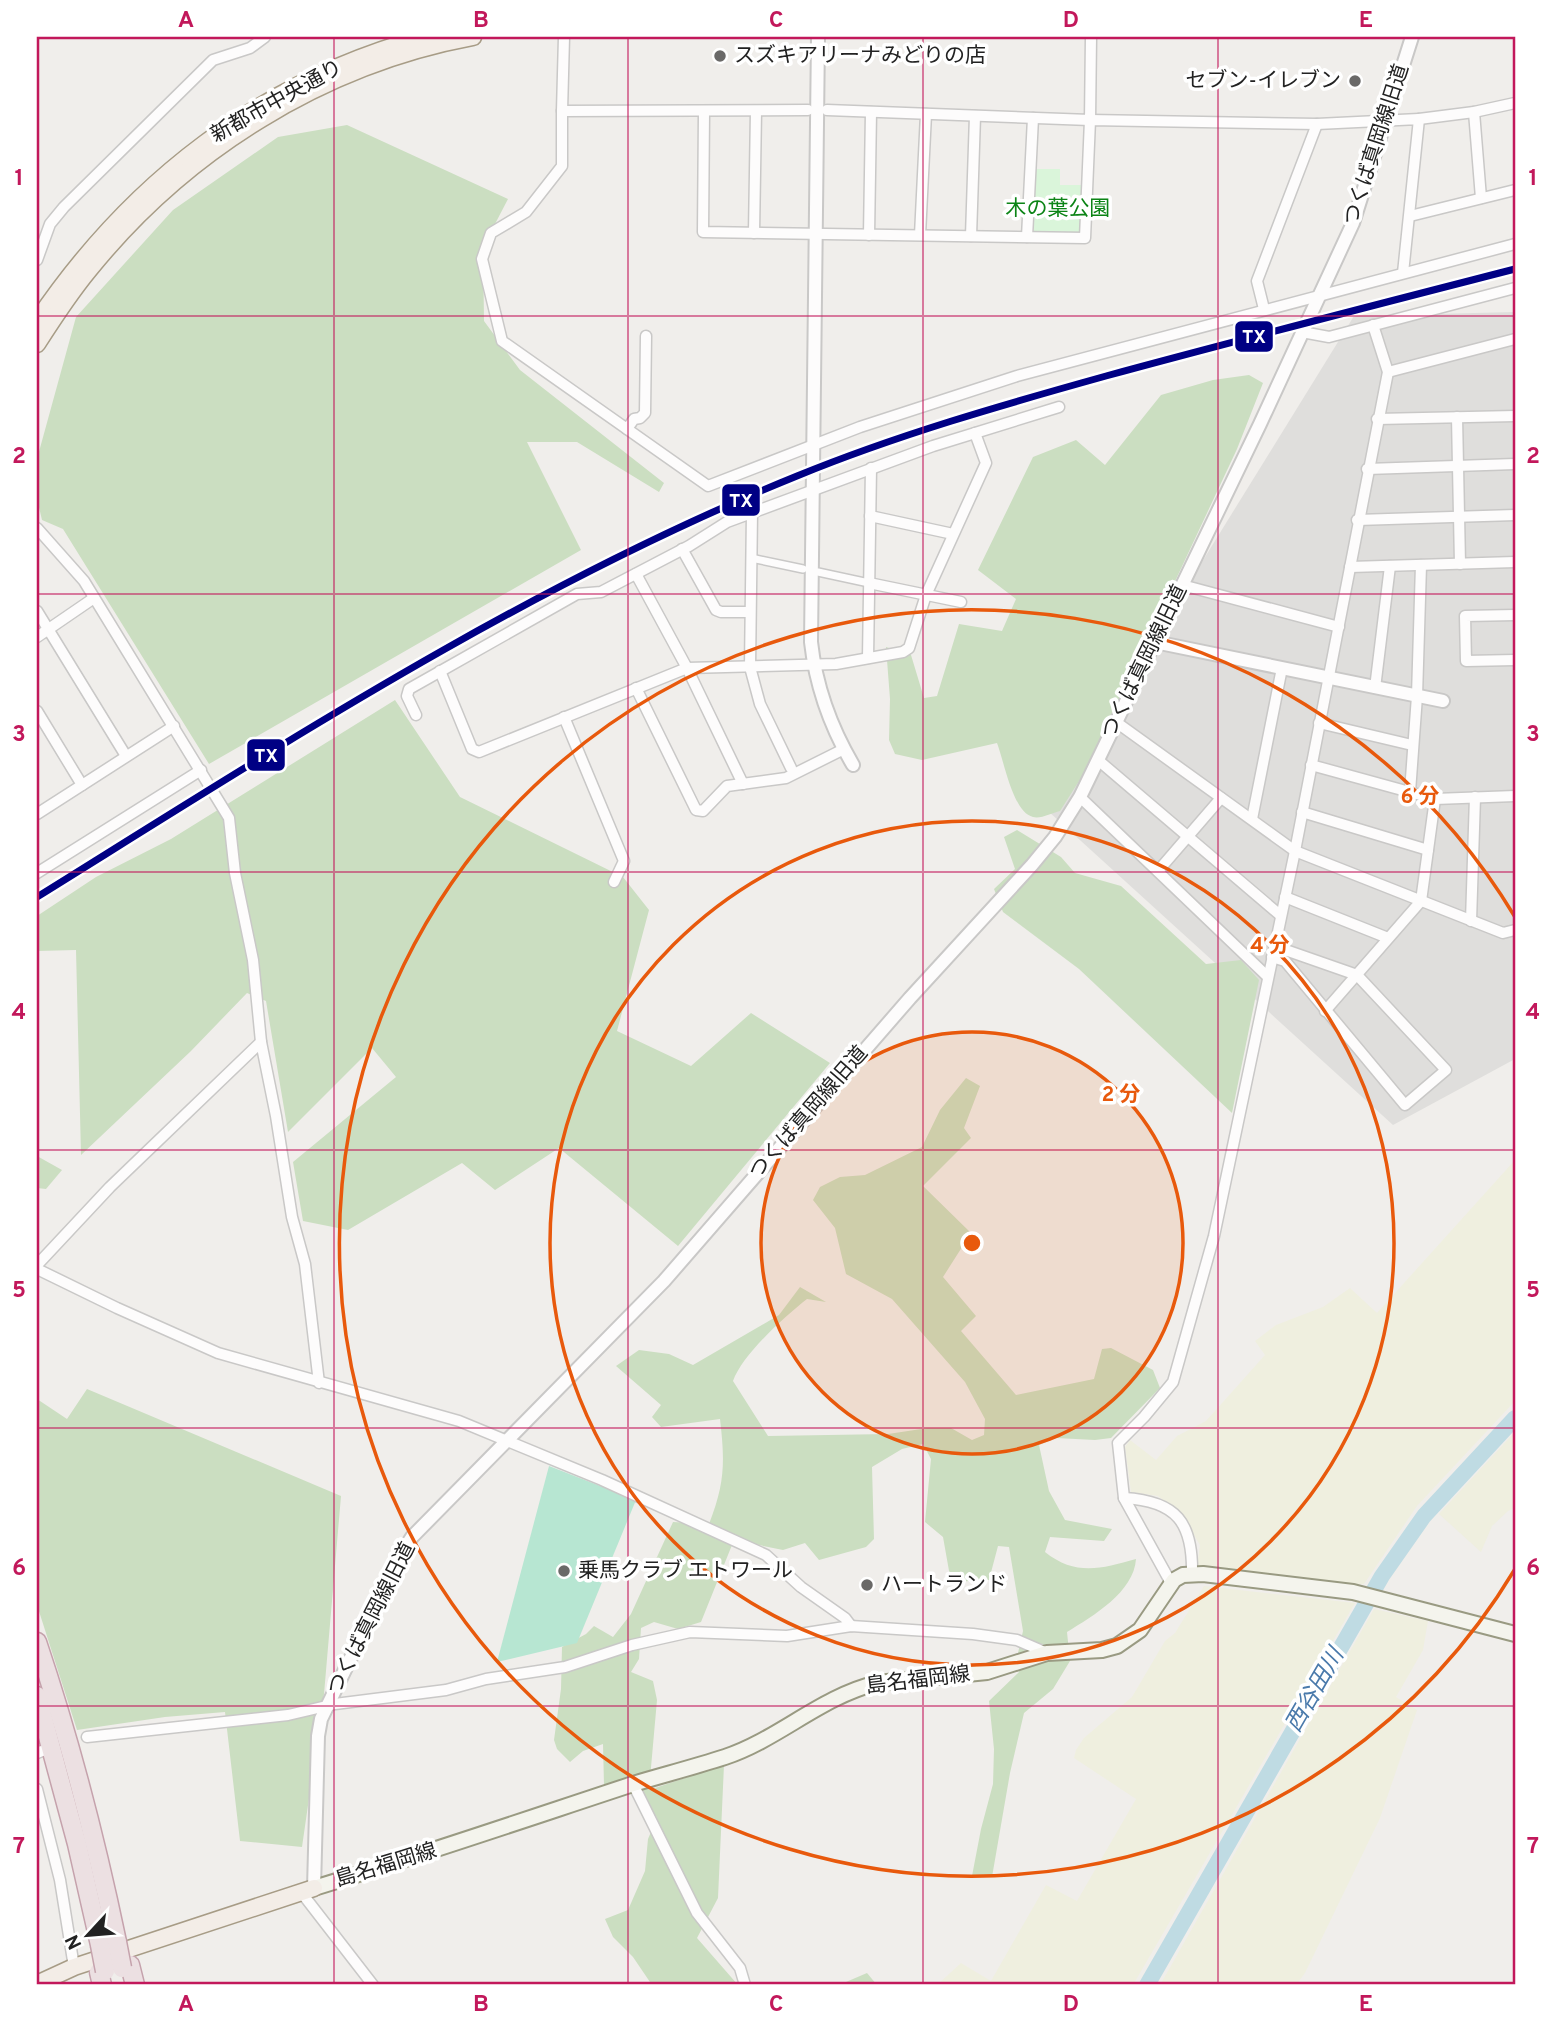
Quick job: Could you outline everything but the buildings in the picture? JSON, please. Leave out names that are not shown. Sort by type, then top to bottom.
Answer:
[{"type":"highway","points":[[37,1642],[56,1699],[105,1883],[113,1976],[135,1985]]},
{"type":"highway","points":[[37,1696],[77,1844],[109,1944]]},
{"type":"main road","name":"新都市中央通り","points":[[37,321],[78,264],[111,226],[161,177],[240,117],[319,75],[418,42],[446,43],[473,37]]},
{"type":"main road","name":"新都市中央通り","points":[[37,344],[89,270],[121,233],[205,156],[246,128],[324,85],[418,42]]},
{"type":"main road","points":[[1171,1583],[1178,1577],[1192,1574],[1369,1596],[1515,1634]]},
{"type":"main road","name":"島名福岡線","points":[[308,1890],[747,1749],[820,1704],[860,1687],[987,1672],[1047,1653],[1102,1650],[1123,1644],[1140,1630],[1171,1583]]},
{"type":"main road","points":[[37,1984],[74,1967],[308,1890]]},
{"type":"street","points":[[37,260],[50,224],[57,215],[213,60],[250,48],[265,37]]},
{"type":"street","points":[[564,37],[562,166],[526,212],[491,233],[482,259],[502,341],[708,486],[917,407],[1017,376],[1515,244]]},
{"type":"street","points":[[818,37],[810,616],[814,665],[825,708],[853,765]]},
{"type":"street","points":[[704,111],[703,232],[1085,238],[1091,37]]},
{"type":"street","name":"つくば真岡線旧道","points":[[308,1890],[321,1719],[403,1551],[421,1528],[506,1439],[664,1281],[704,1237],[843,1073],[971,929],[1032,865],[1055,837],[1080,797],[1353,223],[1412,37]]},
{"type":"street","points":[[827,110],[1090,120],[1317,124],[1419,119],[1515,103]]},
{"type":"street","points":[[562,111],[808,110]]},
{"type":"street","points":[[754,233],[756,111]]},
{"type":"street","points":[[1474,111],[1481,198]]},
{"type":"street","points":[[869,235],[871,112]]},
{"type":"street","points":[[920,235],[926,114]]},
{"type":"street","points":[[971,236],[975,116]]},
{"type":"street","points":[[1027,237],[1033,118]]},
{"type":"street","points":[[1404,273],[1419,119]]},
{"type":"street","points":[[1264,309],[1257,281],[1317,124]]},
{"type":"street","points":[[1410,216],[1515,190]]},
{"type":"street","points":[[1302,332],[1329,337],[1515,288]]},
{"type":"street","points":[[1171,1583],[1124,1498],[1118,1443],[1174,1382],[1214,1236],[1295,851],[1357,520],[1388,372],[1373,325]]},
{"type":"street","points":[[627,429],[634,419],[645,413],[646,336]]},
{"type":"street","points":[[1388,372],[1515,340]]},
{"type":"street","points":[[416,715],[407,696],[409,689],[578,594],[601,592],[727,522],[871,468],[1059,407]]},
{"type":"street","points":[[1377,419],[1515,416]]},
{"type":"street","points":[[1457,417],[1460,564]]},
{"type":"street","points":[[440,671],[472,749],[479,752],[687,668],[836,664],[903,652],[909,648],[926,595],[986,463],[975,433]]},
{"type":"street","points":[[1367,469],[1515,464]]},
{"type":"street","points":[[868,658],[871,468]]},
{"type":"street","points":[[752,512],[750,667],[758,699],[791,768]]},
{"type":"street","points":[[1357,520],[1515,515]]},
{"type":"street","points":[[870,516],[953,534]]},
{"type":"street","points":[[37,528],[84,581],[229,818],[236,873],[253,960],[261,1042],[292,1217],[305,1264],[319,1383]]},
{"type":"street","points":[[682,549],[716,610],[750,612]]},
{"type":"street","points":[[751,558],[803,569]]},
{"type":"street","points":[[1350,567],[1515,562]]},
{"type":"street","points":[[1410,792],[1417,695],[1421,565]]},
{"type":"street","points":[[1375,688],[1390,566]]},
{"type":"street","points":[[818,572],[961,602]]},
{"type":"street","points":[[636,574],[687,668],[743,784]]},
{"type":"street","points":[[1182,584],[1339,627]]},
{"type":"street","points":[[37,637],[94,598]]},
{"type":"street","points":[[37,611],[126,756]]},
{"type":"street","points":[[1515,615],[1465,617],[1466,661],[1515,660]]},
{"type":"street","points":[[1155,642],[1443,701]]},
{"type":"street","points":[[1252,819],[1282,668]]},
{"type":"street","points":[[636,688],[695,810],[703,811],[727,786],[786,778],[844,749]]},
{"type":"street","points":[[37,711],[82,785]]},
{"type":"street","points":[[564,718],[624,862],[614,882]]},
{"type":"street","points":[[1116,722],[1295,851],[1503,933],[1515,930]]},
{"type":"street","points":[[1319,723],[1412,745]]},
{"type":"street","points":[[37,812],[174,726]]},
{"type":"street","points":[[1098,760],[1280,915]]},
{"type":"street","points":[[1311,765],[1435,799],[1515,796]]},
{"type":"street","points":[[37,873],[201,770]]},
{"type":"street","points":[[1080,797],[1268,977]]},
{"type":"street","points":[[1471,921],[1475,797]]},
{"type":"street","points":[[1158,871],[1221,798]]},
{"type":"street","points":[[1325,1011],[1421,901],[1435,799]]},
{"type":"street","points":[[1302,811],[1428,850]]},
{"type":"street","points":[[1285,897],[1388,938]]},
{"type":"street","points":[[1273,951],[1357,975],[1446,1070],[1405,1105],[1285,961],[1273,951]]},
{"type":"street","points":[[261,1042],[110,1187],[37,1267],[117,1308],[218,1353],[459,1421],[506,1439],[766,1555],[827,1608],[845,1618],[851,1626]]},
{"type":"street","points":[[1124,1498],[1153,1501],[1169,1510],[1180,1521],[1193,1549],[1192,1574]]},
{"type":"street","points":[[87,1737],[253,1719],[446,1690],[486,1679],[565,1667],[632,1645],[690,1632],[787,1636],[851,1626],[973,1634],[1017,1640],[1047,1653]]},
{"type":"street","points":[[634,1784],[697,1913],[740,1968],[745,1985]]},
{"type":"street","points":[[37,1789],[60,1880],[74,1967]]},
{"type":"street","points":[[308,1890],[373,1985]]},
{"type":"shaded area","points":[[1515,312],[1515,1059],[1393,1125],[1048,811],[1354,316]]},
{"type":"green space","points":[[347,125],[508,199],[483,247],[484,321],[520,370],[664,483],[659,492],[577,442],[527,442],[581,550],[209,764],[63,529],[42,520],[37,499],[37,459],[76,317],[173,210],[278,137]]},
{"type":"green space","name":"木の葉公園","points":[[1035,169],[1060,169],[1060,185],[1084,185],[1083,232],[1080,235],[1037,234],[1034,231]]},
{"type":"green space","points":[[1249,375],[1263,383],[1237,449],[1088,767],[1060,811],[1039,817],[1026,813],[1010,785],[997,743],[922,760],[895,754],[889,740],[890,699],[886,647],[911,655],[924,698],[937,696],[959,624],[1002,631],[1016,599],[978,570],[1033,457],[1076,440],[1105,465],[1161,395],[1213,380]]},
{"type":"green space","points":[[395,700],[460,797],[623,877],[649,910],[617,1031],[691,1066],[751,1013],[830,1063],[678,1246],[559,1148],[495,1190],[462,1163],[348,1230],[303,1221],[293,1162],[396,1077],[372,1048],[288,1132],[266,1001],[247,993],[191,1051],[81,1155],[76,950],[37,951],[37,916],[96,877],[171,839]]},
{"type":"green space","points":[[1017,830],[1061,857],[1075,873],[1121,886],[1206,964],[1241,960],[1259,980],[1232,1113],[1079,969],[1003,912],[994,889],[1015,869],[1004,837]]},
{"type":"green space","points":[[966,1078],[980,1086],[964,1128],[971,1138],[923,1186],[971,1233],[943,1277],[976,1316],[961,1331],[1016,1395],[1094,1379],[1102,1349],[1111,1348],[1153,1370],[1160,1388],[1111,1438],[1056,1438],[1039,1445],[1049,1491],[1065,1520],[1112,1529],[1104,1541],[1050,1537],[1045,1552],[1067,1565],[1089,1568],[1111,1566],[1136,1559],[1134,1571],[1110,1602],[1067,1632],[1070,1661],[1053,1689],[1024,1713],[1010,1773],[992,1877],[972,1876],[993,1784],[994,1749],[989,1701],[1019,1672],[1018,1653],[1023,1631],[1009,1547],[998,1546],[989,1580],[951,1582],[943,1537],[925,1522],[931,1459],[923,1444],[902,1449],[872,1467],[874,1539],[866,1547],[819,1560],[805,1543],[783,1550],[734,1540],[701,1622],[678,1629],[654,1622],[641,1628],[639,1659],[631,1672],[653,1681],[657,1700],[649,1790],[724,1765],[718,1898],[697,1938],[738,1985],[652,1985],[633,1957],[613,1937],[605,1919],[628,1910],[645,1871],[648,1839],[657,1818],[632,1777],[604,1785],[603,1744],[583,1751],[570,1762],[557,1749],[554,1740],[561,1689],[562,1647],[586,1634],[594,1626],[613,1637],[631,1614],[673,1522],[709,1524],[721,1484],[723,1448],[720,1419],[661,1427],[652,1417],[661,1405],[616,1366],[639,1350],[669,1354],[693,1365],[779,1315],[800,1287],[826,1302],[807,1299],[754,1348],[733,1381],[768,1436],[888,1434],[928,1428],[951,1428],[972,1440],[984,1435],[985,1419],[965,1382],[892,1299],[846,1274],[835,1228],[813,1200],[820,1187],[840,1177],[865,1175],[922,1147],[940,1110]]},
{"type":"green space","points":[[37,1156],[62,1170],[46,1189],[37,1188]]},
{"type":"green space","points":[[1515,1160],[1515,1401],[1417,1506],[1364,1584],[1340,1585],[1197,1567],[1200,1545],[1181,1514],[1158,1496],[1131,1492],[1125,1447],[1130,1440],[1156,1460],[1177,1436],[1206,1421],[1265,1355],[1255,1341],[1276,1325],[1323,1307],[1350,1288],[1377,1313]]},
{"type":"green space","points":[[87,1389],[341,1496],[324,1694],[302,1847],[240,1841],[225,1712],[165,1717],[77,1730],[37,1605],[37,1399],[67,1419]]},
{"type":"green space","points":[[1515,1432],[1515,1508],[1492,1526],[1481,1552],[1439,1514]]},
{"type":"green space","name":"乗馬クラブ エトワール","points":[[549,1466],[636,1500],[577,1643],[497,1662]]},
{"type":"green space","points":[[1204,1586],[1355,1603],[1133,1985],[937,1985],[961,1963],[991,1981],[1046,1885],[1077,1901],[1136,1799],[1074,1758],[1076,1750],[1084,1738],[1132,1697],[1165,1641],[1175,1633]]},
{"type":"green space","points":[[1374,1609],[1428,1621],[1423,1650],[1396,1697],[1417,1710],[1380,1818],[1305,1973],[1296,1985],[1160,1985]]},
{"type":"green space","points":[[867,1973],[877,1985],[839,1985]]},
{"type":"waterway","name":"西谷田川","points":[[1147,1985],[1382,1576],[1424,1516],[1515,1418]]},
{"type":"transit line","name":"TX","points":[[37,897],[315,725],[503,617],[599,566],[697,519],[797,476],[911,434],[1028,398],[1515,269]]},
{"type":"place","name":"スズキアリーナみどりの店","points":[[720,56]]},
{"type":"place","name":"セブン-イレブン","points":[[1355,81]]},
{"type":"place","name":"乗馬クラブ エトワール","points":[[564,1571]]},
{"type":"place","name":"ハートランド","points":[[867,1585]]}]
